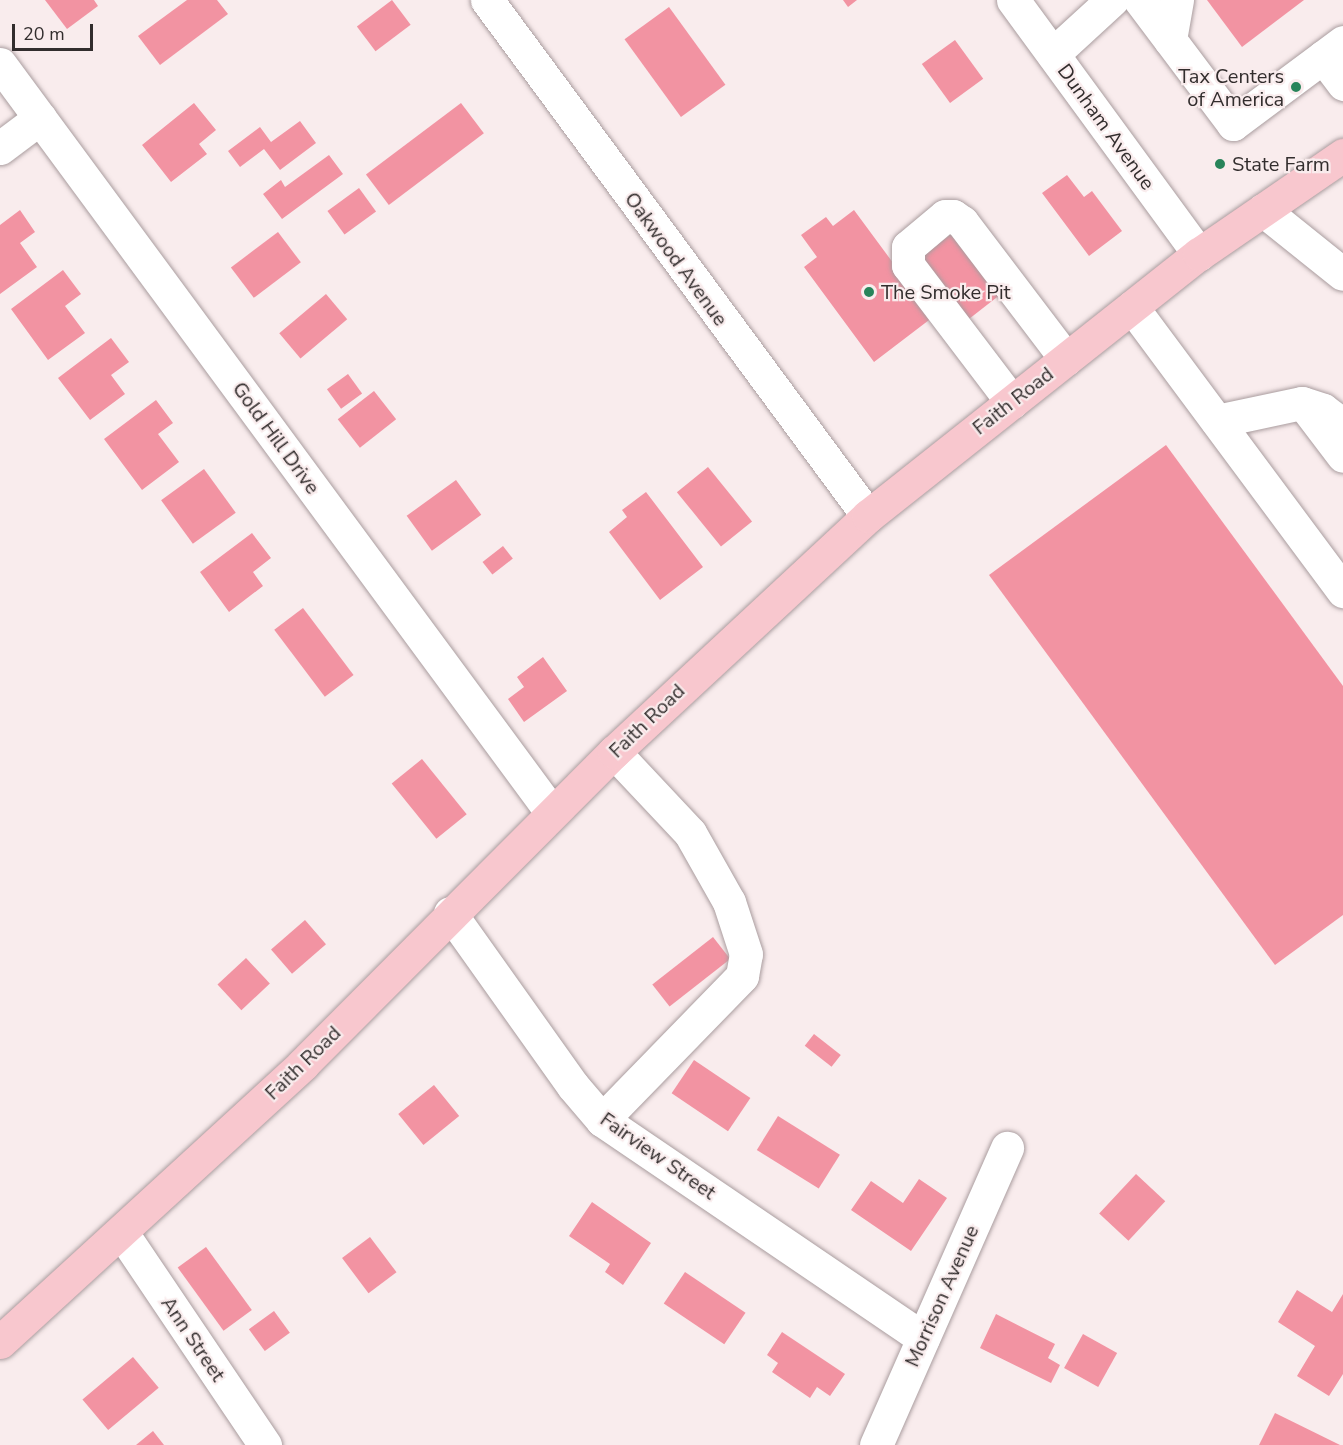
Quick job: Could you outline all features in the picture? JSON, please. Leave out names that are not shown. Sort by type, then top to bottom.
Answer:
[{"type":"main road","name":"Faith Road","points":[[0,1342],[122,1233],[303,1064],[614,752],[868,516],[1199,254],[1343,155]]},
{"type":"street","name":"Oakwood Avenue","points":[[487,0],[868,516]]},
{"type":"street","name":"Dunham Avenue","points":[[1013,0],[1199,254]]},
{"type":"street","points":[[1053,54],[1112,0]]},
{"type":"street","points":[[1140,0],[1233,124],[1333,50],[1343,84]]},
{"type":"street","points":[[1170,40],[1177,0]]},
{"type":"street","name":"Gold Hill Drive","points":[[0,64],[552,813]]},
{"type":"street","points":[[0,148],[40,118]]},
{"type":"street","points":[[1263,210],[1343,274]]},
{"type":"street","points":[[1012,402],[908,265],[908,247],[945,216],[953,216],[962,222],[1066,359]]},
{"type":"street","points":[[1131,307],[1343,591]]},
{"type":"street","points":[[1217,421],[1302,403],[1323,410],[1343,425]]},
{"type":"street","points":[[1302,403],[1343,456]]},
{"type":"street","points":[[602,1120],[742,976],[746,954],[729,902],[690,833],[614,752]]},
{"type":"street","name":"Fairview Street","points":[[450,914],[573,1086],[602,1120],[923,1338]]},
{"type":"street","name":"Morrison Avenue","points":[[876,1445],[1007,1148]]},
{"type":"street","name":"Ann Street","points":[[122,1233],[265,1445]]},
{"type":"building","points":[[45,0],[94,0],[98,6],[67,29]]},
{"type":"building","points":[[187,0],[217,0],[228,14],[160,65],[138,36]]},
{"type":"building","points":[[392,0],[411,25],[376,51],[357,26]]},
{"type":"building","points":[[843,0],[857,0],[848,7]]},
{"type":"building","points":[[1207,0],[1304,0],[1242,47]]},
{"type":"building","points":[[669,7],[725,85],[681,117],[625,39]]},
{"type":"building","points":[[955,40],[983,79],[950,103],[922,64]]},
{"type":"building","points":[[194,103],[216,130],[199,144],[207,154],[171,182],[142,145]]},
{"type":"building","points":[[461,103],[484,133],[389,205],[366,175]]},
{"type":"building","points":[[300,121],[316,143],[280,170],[264,149],[240,167],[228,151],[260,127],[271,142]]},
{"type":"building","points":[[329,155],[343,174],[282,219],[263,194],[281,180],[285,187]]},
{"type":"building","points":[[1067,175],[1084,197],[1092,191],[1122,231],[1089,256],[1042,193]]},
{"type":"building","points":[[359,188],[376,211],[344,234],[327,211]]},
{"type":"building","points":[[20,210],[35,232],[20,243],[37,267],[0,294],[0,225]]},
{"type":"building","name":"The Smoke Pit","points":[[854,210],[933,317],[874,362],[804,267],[817,257],[801,235],[826,217],[833,226]]},
{"type":"building","points":[[960,227],[1008,288],[967,320],[919,259]]},
{"type":"building","points":[[278,232],[301,262],[254,298],[231,268]]},
{"type":"building","points":[[63,270],[81,294],[65,306],[85,333],[48,360],[11,309]]},
{"type":"building","points":[[326,294],[347,319],[300,358],[279,333]]},
{"type":"building","points":[[111,338],[129,362],[111,375],[125,394],[90,420],[58,378]]},
{"type":"building","points":[[348,374],[362,393],[341,409],[327,389]]},
{"type":"building","points":[[374,391],[396,419],[360,448],[338,419]]},
{"type":"building","points":[[156,400],[173,423],[158,434],[179,462],[142,490],[104,439]]},
{"type":"building","points":[[1166,445],[1343,686],[1343,915],[1275,965],[989,575]]},
{"type":"building","points":[[708,467],[752,521],[721,547],[677,492]]},
{"type":"building","points":[[204,469],[236,513],[193,544],[161,500]]},
{"type":"building","points":[[456,480],[481,515],[432,551],[407,516]]},
{"type":"building","points":[[646,492],[703,567],[660,600],[609,532],[627,517],[622,510]]},
{"type":"building","points":[[252,533],[271,558],[253,572],[263,586],[229,612],[200,572]]},
{"type":"building","points":[[503,546],[513,559],[492,575],[483,562]]},
{"type":"building","points":[[303,608],[354,675],[325,697],[274,630]]},
{"type":"building","points":[[543,657],[567,691],[524,722],[508,699],[524,687],[517,677]]},
{"type":"building","points":[[422,759],[467,814],[436,839],[392,784]]},
{"type":"building","points":[[305,920],[326,944],[292,974],[271,950]]},
{"type":"building","points":[[713,937],[730,959],[670,1006],[652,984]]},
{"type":"building","points":[[246,958],[270,984],[241,1010],[217,985]]},
{"type":"building","points":[[814,1034],[841,1055],[832,1067],[805,1046]]},
{"type":"building","points":[[694,1060],[750,1098],[728,1131],[672,1093]]},
{"type":"building","points":[[434,1085],[459,1116],[423,1145],[398,1114]]},
{"type":"building","points":[[778,1116],[840,1155],[819,1189],[757,1150]]},
{"type":"building","points":[[1136,1174],[1165,1201],[1128,1241],[1099,1213]]},
{"type":"building","points":[[919,1179],[947,1198],[911,1251],[851,1210],[871,1181],[903,1203]]},
{"type":"building","points":[[592,1202],[651,1243],[623,1285],[605,1272],[610,1264],[569,1236]]},
{"type":"building","points":[[370,1237],[396,1272],[369,1293],[342,1258]]},
{"type":"building","points":[[206,1247],[252,1310],[224,1331],[178,1268]]},
{"type":"building","points":[[685,1272],[746,1313],[724,1344],[664,1304]]},
{"type":"building","points":[[1297,1290],[1332,1312],[1343,1294],[1343,1374],[1329,1396],[1297,1376],[1315,1346],[1278,1322]]},
{"type":"building","points":[[274,1311],[290,1333],[265,1351],[249,1329]]},
{"type":"building","points":[[996,1314],[1055,1344],[1048,1358],[1060,1365],[1051,1383],[980,1348]]},
{"type":"building","points":[[782,1332],[845,1374],[830,1396],[817,1387],[810,1398],[772,1372],[778,1363],[767,1355]]},
{"type":"building","points":[[1083,1334],[1117,1353],[1098,1387],[1064,1368]]},
{"type":"building","points":[[133,1357],[159,1388],[108,1430],[82,1399]]},
{"type":"building","points":[[1275,1413],[1340,1445],[1259,1445]]},
{"type":"building","points":[[153,1431],[164,1445],[136,1445]]},
{"type":"place","name":"Tax Centers of America","points":[[1296,87]]},
{"type":"place","name":"State Farm","points":[[1220,164]]},
{"type":"place","name":"The Smoke Pit","points":[[869,292]]}]
